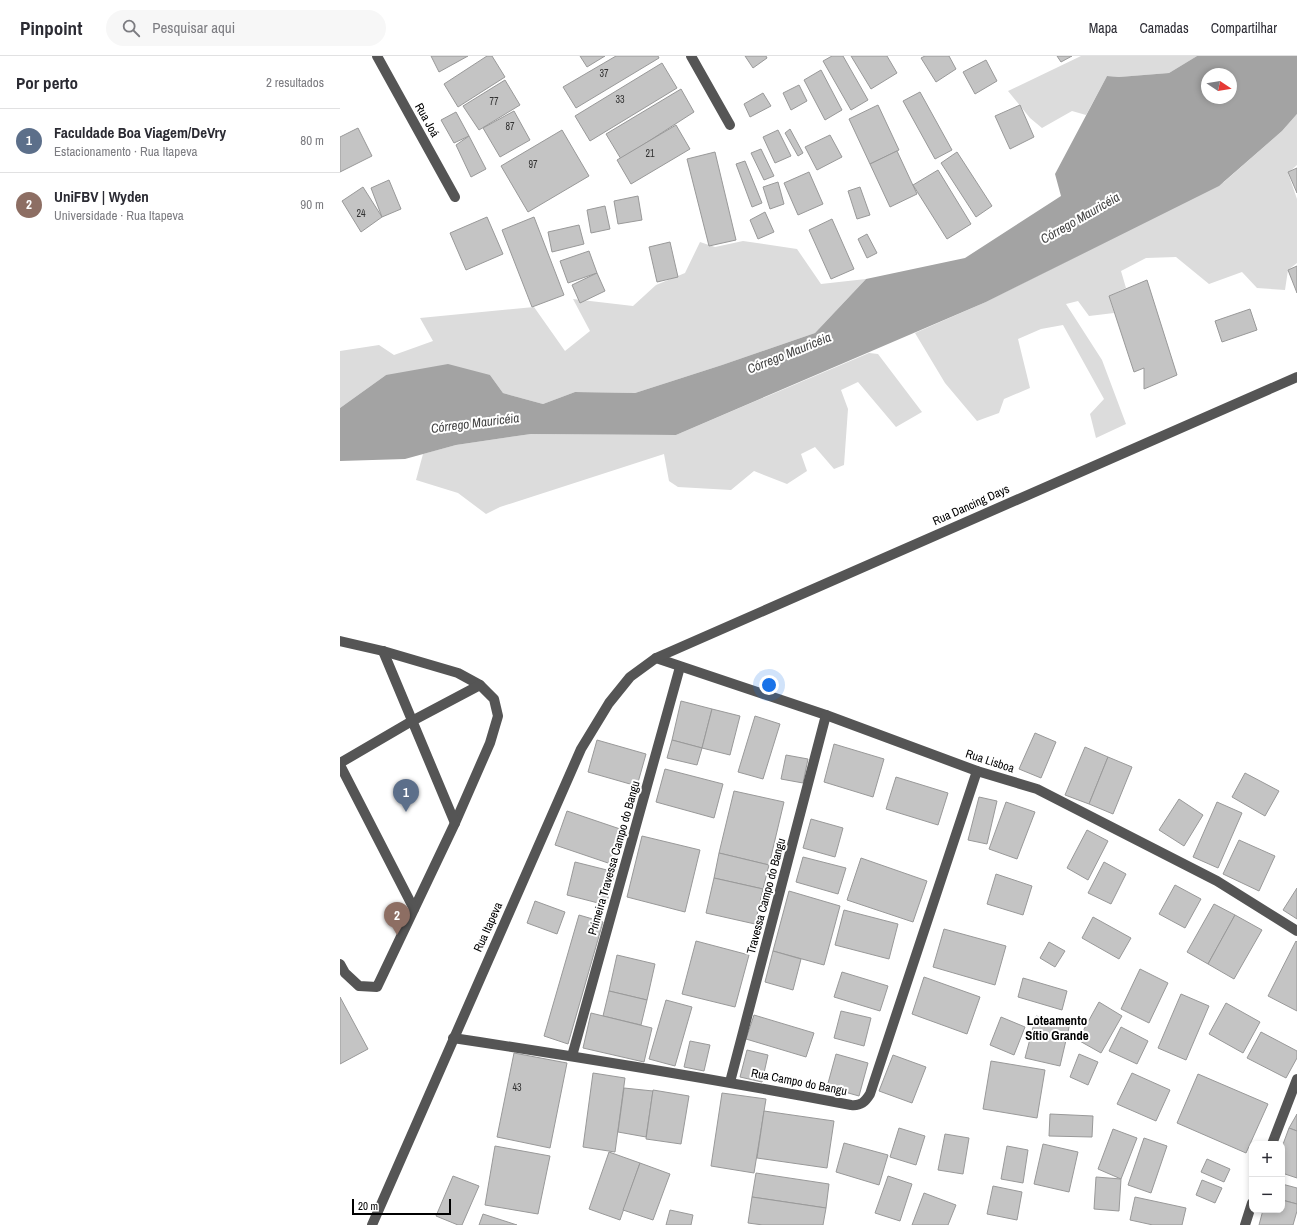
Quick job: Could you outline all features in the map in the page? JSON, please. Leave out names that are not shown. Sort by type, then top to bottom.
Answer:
[{"type":"street","name":"Rua Joá","points":[[377,56],[455,197]]},
{"type":"street","points":[[691,56],[730,125]]},
{"type":"street","name":"Rua Dancing Days","points":[[656,658],[1297,377]]},
{"type":"street","points":[[340,641],[383,651],[458,673],[480,685],[494,699],[498,716],[490,743],[455,823],[377,987],[359,986],[345,973],[340,964]]},
{"type":"street","points":[[383,651],[455,823]]},
{"type":"street","name":"Rua Lisboa","points":[[656,658],[826,716],[977,771],[1037,789],[1217,881],[1297,931]]},
{"type":"street","name":"Rua Itapeva","points":[[372,1225],[581,749],[608,703],[625,682],[656,658]]},
{"type":"street","name":"Primeira Travessa Campo do Bangu","points":[[572,1056],[680,667]]},
{"type":"street","points":[[414,909],[340,764],[412,721],[480,685]]},
{"type":"street","name":"Travessa Campo do Bangu","points":[[730,1082],[826,716]]},
{"type":"street","name":"Rua Campo do Bangu","points":[[453,1038],[730,1082],[856,1106],[865,1102],[870,1094],[977,771]]},
{"type":"street","points":[[1273,1141],[1297,1079]]},
{"type":"street","points":[[1245,1225],[1249,1212]]},
{"type":"shaded area","points":[[1081,56],[1197,56],[1169,73],[1119,77],[1107,76],[1086,115],[1072,111],[1042,128],[1030,118],[1008,91]]},
{"type":"shaded area","points":[[1297,114],[1297,165],[1288,173],[1297,199],[1297,263],[1288,270],[1285,290],[1257,288],[1242,272],[1209,284],[1176,257],[1146,258],[1121,271],[1126,288],[1109,296],[1114,313],[1089,316],[1078,301],[1066,304],[1102,360],[1126,424],[1096,438],[1090,414],[1104,399],[1063,325],[1041,329],[1018,339],[1030,388],[1004,399],[999,413],[977,421],[945,383],[915,333],[986,302],[1224,182],[1282,131]]},
{"type":"shaded area","points":[[743,241],[797,249],[821,284],[866,279],[815,333],[635,393],[575,392],[543,404],[503,393],[490,375],[386,375],[340,408],[340,351],[379,345],[394,355],[433,341],[420,318],[534,307],[565,351],[590,331],[573,299],[633,306],[656,285],[685,273],[700,242],[715,247]]},
{"type":"shaded area","points":[[869,353],[878,354],[922,412],[896,427],[858,382],[841,390],[848,409],[844,465],[834,469],[815,447],[801,454],[807,471],[787,484],[754,471],[731,490],[678,487],[669,481],[664,454],[500,507],[486,514],[458,493],[416,480],[423,454],[456,445],[531,434],[676,435]]},
{"type":"water","name":"Córrego Mauricéia","points":[[1197,56],[1297,56],[1297,114],[1282,131],[1219,186],[986,302],[676,435],[531,434],[456,445],[405,459],[340,461],[340,408],[386,375],[448,364],[490,375],[503,393],[543,404],[575,392],[635,393],[815,333],[866,279],[965,258],[1061,196],[1055,174],[1107,76],[1119,77],[1169,73]]},
{"type":"building","points":[[431,56],[468,56],[439,72]]},
{"type":"building","points":[[487,56],[492,56],[505,77],[458,107],[444,84]]},
{"type":"building","points":[[580,56],[605,56],[587,67]]},
{"type":"building","points":[[616,56],[658,56],[659,58],[576,108],[563,87]]},
{"type":"building","points":[[745,56],[766,56],[767,58],[753,68]]},
{"type":"building","points":[[832,56],[843,56],[868,100],[851,110],[823,61]]},
{"type":"building","points":[[851,56],[887,56],[897,73],[871,89]]},
{"type":"building","points":[[925,56],[949,56],[956,69],[936,82],[921,58]]},
{"type":"building","points":[[1057,56],[1072,56],[1061,62]]},
{"type":"building","points":[[986,60],[997,81],[975,94],[963,72]]},
{"type":"building","points":[[662,63],[677,88],[590,141],[575,116]]},
{"type":"building","points":[[821,70],[842,110],[825,120],[804,80]]},
{"type":"building","points":[[505,80],[520,105],[479,130],[463,106]]},
{"type":"building","points":[[799,85],[807,101],[791,110],[783,93]]},
{"type":"building","points":[[681,89],[694,112],[621,159],[606,134]]},
{"type":"building","points":[[920,92],[952,150],[935,159],[903,101]]},
{"type":"building","points":[[763,93],[771,106],[750,117],[744,104]]},
{"type":"building","points":[[878,105],[899,150],[870,164],[849,119]]},
{"type":"building","points":[[1020,105],[1034,137],[1010,149],[995,116]]},
{"type":"building","points":[[514,111],[530,140],[500,157],[483,128]]},
{"type":"building","points":[[456,112],[469,136],[454,143],[441,120]]},
{"type":"building","points":[[676,125],[690,149],[631,184],[617,160]]},
{"type":"building","points":[[358,128],[372,156],[340,172],[340,137]]},
{"type":"building","points":[[790,129],[803,153],[798,156],[785,133]]},
{"type":"building","points":[[562,130],[589,176],[528,212],[501,166]]},
{"type":"building","points":[[778,130],[791,156],[775,163],[763,137]]},
{"type":"building","points":[[830,135],[842,157],[817,170],[805,147]]},
{"type":"building","points":[[469,136],[486,169],[471,177],[456,145]]},
{"type":"building","points":[[761,149],[774,176],[764,180],[751,153]]},
{"type":"building","points":[[897,151],[917,194],[890,207],[870,164]]},
{"type":"building","points":[[715,152],[736,240],[709,246],[687,159]]},
{"type":"building","points":[[957,152],[992,206],[976,217],[941,163]]},
{"type":"building","points":[[745,161],[762,203],[752,207],[736,164]]},
{"type":"building","points":[[1297,168],[1297,193],[1288,172]]},
{"type":"building","points":[[938,170],[971,224],[947,239],[913,185]]},
{"type":"building","points":[[809,172],[823,204],[798,215],[784,183]]},
{"type":"building","points":[[389,180],[401,209],[382,217],[371,188]]},
{"type":"building","points":[[778,182],[784,204],[770,209],[763,187]]},
{"type":"building","points":[[363,187],[382,217],[361,232],[342,201]]},
{"type":"building","points":[[860,187],[870,215],[857,219],[848,191]]},
{"type":"building","points":[[638,196],[642,220],[618,224],[614,201]]},
{"type":"building","points":[[605,206],[610,229],[591,233],[587,210]]},
{"type":"building","points":[[765,212],[774,232],[758,239],[750,220]]},
{"type":"building","points":[[487,217],[503,254],[466,270],[450,233]]},
{"type":"building","points":[[534,217],[564,295],[532,307],[502,230]]},
{"type":"building","points":[[832,219],[854,269],[831,279],[809,230]]},
{"type":"building","points":[[579,225],[584,244],[552,252],[548,232]]},
{"type":"building","points":[[867,234],[877,253],[867,258],[858,239]]},
{"type":"building","points":[[670,242],[678,277],[657,282],[649,247]]},
{"type":"building","points":[[589,251],[597,273],[568,283],[560,261]]},
{"type":"building","points":[[1297,266],[1297,293],[1288,270]]},
{"type":"building","points":[[597,273],[605,291],[580,303],[572,285]]},
{"type":"building","points":[[1147,280],[1177,375],[1144,389],[1144,368],[1134,372],[1109,296]]},
{"type":"building","points":[[1250,309],[1257,330],[1222,342],[1215,321]]},
{"type":"building","points":[[681,701],[712,709],[702,748],[672,740]]},
{"type":"building","points":[[712,709],[740,716],[730,755],[702,748]]},
{"type":"building","points":[[755,716],[780,724],[763,779],[738,772]]},
{"type":"building","points":[[1035,733],[1056,742],[1041,778],[1019,769]]},
{"type":"building","points":[[597,740],[646,754],[637,786],[588,772]]},
{"type":"building","points":[[672,740],[702,748],[697,765],[667,758]]},
{"type":"building","points":[[834,744],[884,759],[873,797],[824,782]]},
{"type":"building","points":[[1085,747],[1108,757],[1089,804],[1065,795]]},
{"type":"building","points":[[786,755],[808,759],[803,783],[781,779]]},
{"type":"building","points":[[1108,757],[1132,767],[1113,814],[1089,804]]},
{"type":"building","points":[[665,769],[723,784],[714,818],[656,802]]},
{"type":"building","points":[[1245,773],[1279,791],[1265,816],[1232,797]]},
{"type":"building","points":[[896,777],[948,793],[938,825],[886,809]]},
{"type":"building","points":[[734,791],[784,802],[769,865],[719,853]]},
{"type":"building","points":[[979,797],[997,801],[987,844],[968,840]]},
{"type":"building","points":[[1179,799],[1203,815],[1184,846],[1159,830]]},
{"type":"building","points":[[1006,802],[1035,812],[1017,859],[989,849]]},
{"type":"building","points":[[1217,802],[1242,813],[1218,868],[1193,857]]},
{"type":"building","points":[[567,811],[626,831],[614,865],[555,845]]},
{"type":"building","points":[[811,819],[843,828],[835,857],[803,848]]},
{"type":"building","points":[[1087,830],[1108,841],[1088,880],[1067,868]]},
{"type":"building","points":[[642,836],[700,850],[685,912],[627,897]]},
{"type":"building","points":[[1239,840],[1275,856],[1259,891],[1223,874]]},
{"type":"building","points":[[719,853],[769,865],[763,889],[714,878]]},
{"type":"building","points":[[803,857],[846,868],[838,894],[796,882]]},
{"type":"building","points":[[861,858],[927,881],[913,922],[847,900]]},
{"type":"building","points":[[575,862],[615,872],[606,905],[567,895]]},
{"type":"building","points":[[1104,862],[1126,874],[1111,904],[1088,893]]},
{"type":"building","points":[[996,874],[1032,886],[1023,915],[987,904]]},
{"type":"building","points":[[714,878],[763,889],[755,924],[706,913]]},
{"type":"building","points":[[1175,885],[1201,899],[1185,928],[1159,914]]},
{"type":"building","points":[[1297,888],[1297,919],[1283,910]]},
{"type":"building","points":[[789,891],[840,906],[824,965],[773,951]]},
{"type":"building","points":[[535,901],[565,912],[557,934],[527,923]]},
{"type":"building","points":[[1214,904],[1235,915],[1208,964],[1187,952]]},
{"type":"building","points":[[844,910],[898,924],[889,959],[835,945]]},
{"type":"building","points":[[579,915],[603,922],[568,1044],[544,1036]]},
{"type":"building","points":[[1235,915],[1262,930],[1234,979],[1208,964]]},
{"type":"building","points":[[1093,917],[1131,938],[1119,959],[1082,938]]},
{"type":"building","points":[[944,929],[1006,946],[995,985],[933,967]]},
{"type":"building","points":[[696,941],[749,955],[735,1007],[682,994]]},
{"type":"building","points":[[1296,941],[1297,942],[1297,1011],[1268,996]]},
{"type":"building","points":[[1049,942],[1065,951],[1055,967],[1040,958]]},
{"type":"building","points":[[773,951],[801,959],[793,990],[765,982]]},
{"type":"building","points":[[617,955],[655,964],[647,1000],[609,991]]},
{"type":"building","points":[[1140,969],[1168,983],[1149,1023],[1121,1009]]},
{"type":"building","points":[[842,972],[888,986],[880,1011],[834,997]]},
{"type":"building","points":[[924,977],[980,997],[967,1034],[912,1014]]},
{"type":"building","points":[[1023,978],[1067,991],[1062,1010],[1018,997]]},
{"type":"building","points":[[609,991],[647,1000],[641,1025],[603,1016]]},
{"type":"building","points":[[1181,994],[1209,1006],[1186,1060],[1158,1048]]},
{"type":"building","points":[[340,997],[368,1049],[340,1064]]},
{"type":"building","points":[[666,1000],[692,1007],[675,1066],[649,1059]]},
{"type":"building","points":[[1099,1002],[1122,1016],[1101,1053],[1078,1040]]},
{"type":"building","points":[[1226,1003],[1260,1022],[1243,1053],[1209,1034]]},
{"type":"building","points":[[841,1011],[871,1018],[864,1046],[834,1038]]},
{"type":"building","points":[[591,1013],[652,1028],[644,1062],[583,1048]]},
{"type":"building","points":[[754,1015],[814,1033],[806,1057],[746,1039]]},
{"type":"building","points":[[1036,1016],[1070,1023],[1060,1066],[1025,1058]]},
{"type":"building","points":[[1001,1017],[1025,1027],[1014,1055],[990,1045]]},
{"type":"building","points":[[1121,1027],[1148,1041],[1137,1064],[1109,1051]]},
{"type":"building","points":[[1261,1032],[1297,1051],[1297,1058],[1286,1078],[1247,1058]]},
{"type":"building","points":[[690,1041],[710,1045],[704,1071],[684,1067]]},
{"type":"building","points":[[747,1050],[768,1055],[762,1082],[740,1077]]},
{"type":"building","points":[[514,1053],[567,1063],[550,1148],[497,1137]]},
{"type":"building","points":[[836,1054],[868,1063],[859,1096],[827,1087]]},
{"type":"building","points":[[1079,1054],[1098,1062],[1088,1085],[1070,1077]]},
{"type":"building","points":[[893,1055],[926,1067],[912,1103],[879,1091]]},
{"type":"building","points":[[991,1061],[1045,1070],[1037,1118],[983,1109]]},
{"type":"building","points":[[593,1073],[625,1078],[615,1152],[583,1147]]},
{"type":"building","points":[[1132,1073],[1170,1090],[1156,1121],[1117,1104]]},
{"type":"building","points":[[1198,1074],[1268,1104],[1251,1141],[1249,1141],[1249,1146],[1246,1153],[1177,1123]]},
{"type":"building","points":[[624,1088],[653,1091],[646,1137],[618,1132]]},
{"type":"building","points":[[653,1090],[689,1096],[681,1144],[646,1139]]},
{"type":"building","points":[[722,1093],[766,1099],[754,1173],[711,1166]]},
{"type":"building","points":[[764,1111],[834,1121],[827,1168],[757,1158]]},
{"type":"building","points":[[1050,1114],[1093,1116],[1092,1137],[1049,1136]]},
{"type":"building","points":[[1297,1114],[1297,1131],[1289,1128]]},
{"type":"building","points":[[899,1128],[925,1136],[916,1165],[890,1157]]},
{"type":"building","points":[[1289,1128],[1297,1131],[1297,1178],[1285,1174],[1284,1141]]},
{"type":"building","points":[[1113,1129],[1137,1138],[1121,1179],[1098,1169]]},
{"type":"building","points":[[945,1134],[969,1138],[963,1174],[938,1170]]},
{"type":"building","points":[[1144,1138],[1167,1146],[1151,1193],[1128,1185]]},
{"type":"building","points":[[844,1143],[888,1155],[879,1185],[836,1172]]},
{"type":"building","points":[[1043,1144],[1078,1152],[1069,1192],[1034,1184]]},
{"type":"building","points":[[495,1146],[550,1156],[538,1214],[485,1205]]},
{"type":"building","points":[[1007,1146],[1028,1150],[1023,1183],[1001,1179]]},
{"type":"building","points":[[609,1152],[640,1163],[620,1220],[589,1209]]},
{"type":"building","points":[[1207,1159],[1230,1169],[1224,1182],[1201,1172]]},
{"type":"building","points":[[640,1163],[670,1174],[653,1220],[623,1210]]},
{"type":"building","points":[[756,1173],[829,1184],[826,1208],[752,1197]]},
{"type":"building","points":[[453,1176],[479,1186],[462,1225],[458,1225],[436,1216]]},
{"type":"building","points":[[888,1176],[912,1184],[900,1221],[875,1213]]},
{"type":"building","points":[[1096,1177],[1121,1179],[1119,1211],[1094,1209]]},
{"type":"building","points":[[1202,1180],[1222,1188],[1215,1203],[1196,1195]]},
{"type":"building","points":[[1285,1185],[1297,1188],[1297,1204],[1285,1201]]},
{"type":"building","points":[[993,1186],[1022,1192],[1017,1220],[987,1214]]},
{"type":"building","points":[[924,1193],[956,1205],[948,1225],[912,1225]]},
{"type":"building","points":[[752,1197],[826,1208],[823,1225],[763,1225],[748,1223]]},
{"type":"building","points":[[1135,1197],[1186,1208],[1182,1225],[1153,1225],[1130,1220]]},
{"type":"building","points":[[1285,1201],[1297,1204],[1297,1211],[1293,1225],[1259,1225],[1262,1213],[1285,1213]]},
{"type":"building","points":[[670,1210],[693,1215],[691,1225],[666,1225]]},
{"type":"building","points":[[483,1214],[517,1225],[479,1225]]},
{"type":"place","name":"Faculdade Boa Viagem/DeVry","points":[[406,812]]},
{"type":"place","name":"UniFBV | Wyden","points":[[397,935]]},
{"type":"district","name":"Loteamento Sítio Grande","points":[[1057,1028]]}]
